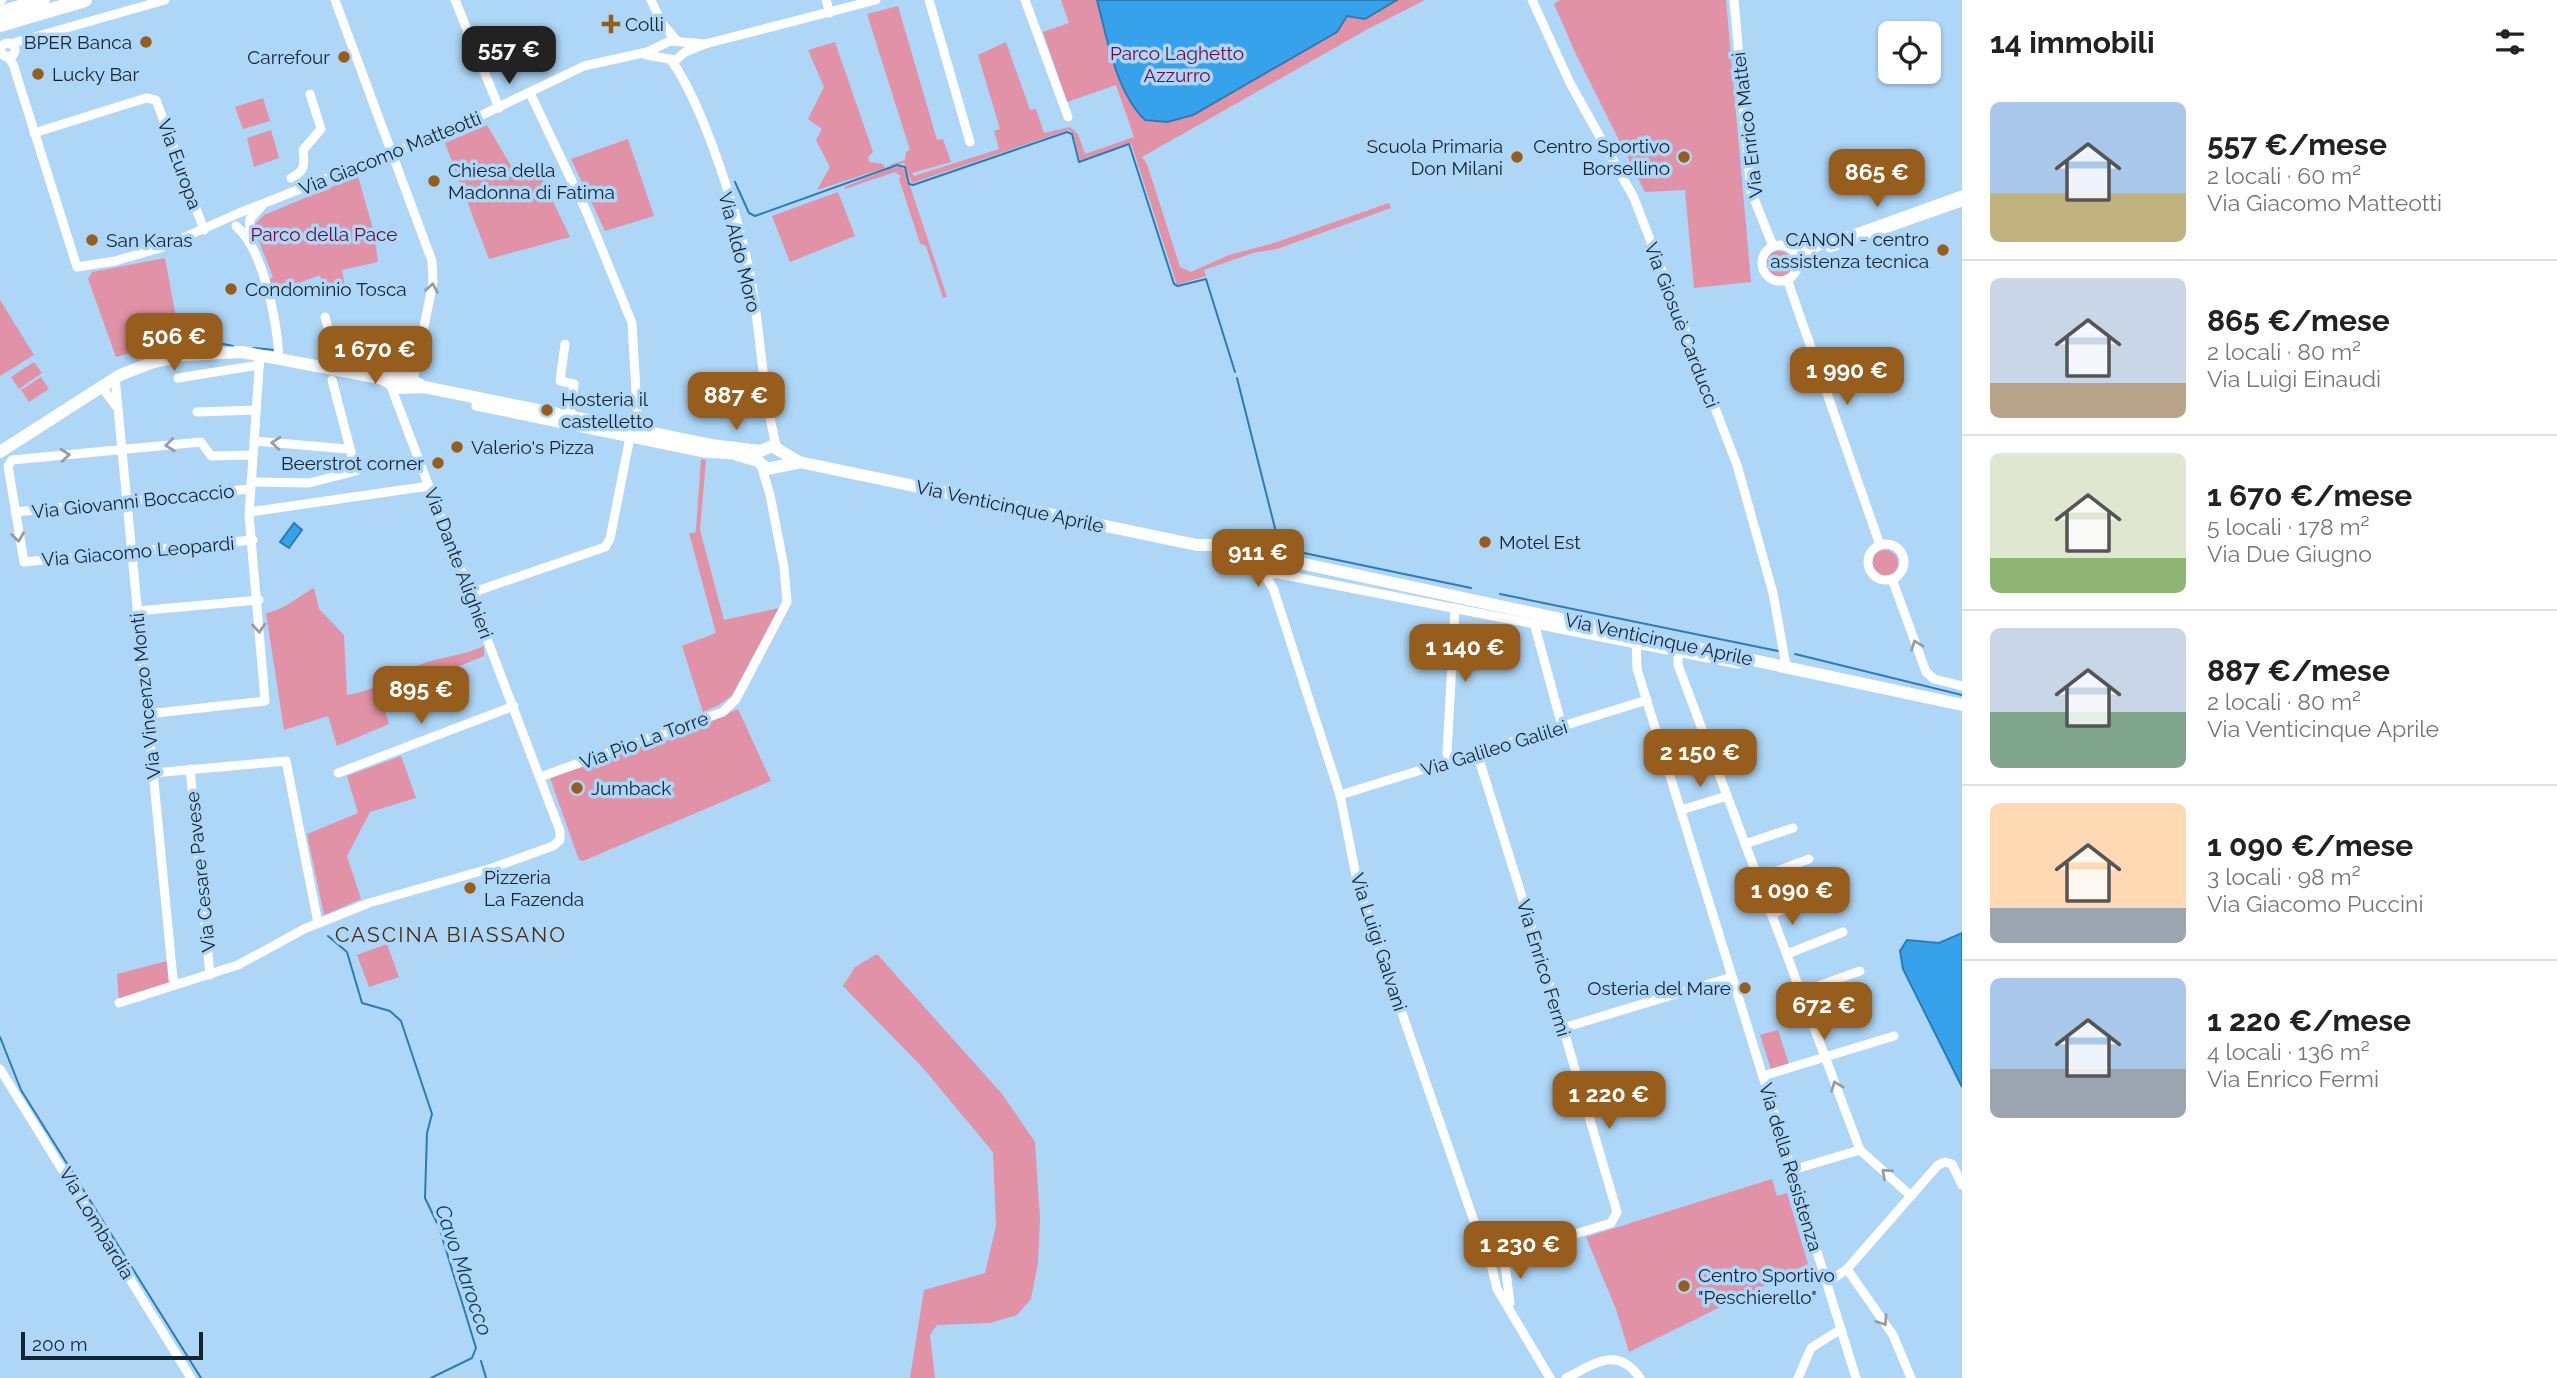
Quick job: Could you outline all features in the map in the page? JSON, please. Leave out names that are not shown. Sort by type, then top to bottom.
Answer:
[{"type":"highway","points":[[0,13],[43,0]]},
{"type":"highway","points":[[0,25],[85,0]]},
{"type":"main road","name":"Via Venticinque Aprile","points":[[4,456],[115,378],[144,365],[184,355],[220,351],[260,360],[279,358],[295,361],[333,374],[388,379],[1197,545],[1221,545],[1270,553],[1315,567]]},
{"type":"main road","name":"Via Venticinque Aprile","points":[[711,445],[735,455],[769,458]]},
{"type":"main road","name":"Via Venticinque Aprile","points":[[1221,545],[1265,570],[1290,562],[1635,639],[1740,661],[1786,666],[1962,705]]},
{"type":"main road","points":[[1270,553],[1280,562],[1265,570],[1259,555],[1270,553]]},
{"type":"street","points":[[165,0],[8,51],[34,133],[77,267],[145,253],[215,226],[242,221],[273,304],[279,358]]},
{"type":"street","points":[[335,0],[429,250],[434,274],[416,385],[401,392],[398,401]]},
{"type":"street","points":[[455,0],[499,108]]},
{"type":"street","points":[[651,0],[661,22],[664,45]]},
{"type":"street","points":[[827,0],[831,13]]},
{"type":"street","points":[[669,59],[705,44],[876,0]]},
{"type":"street","points":[[929,0],[970,142]]},
{"type":"street","points":[[1025,0],[1068,117]]},
{"type":"street","name":"Via Giosuè Carducci","points":[[1532,0],[1570,83],[1634,198],[1737,465],[1773,593],[1786,666]]},
{"type":"street","name":"Via Enrico Mattei","points":[[1734,0],[1751,191],[1773,246],[1765,253],[1763,269],[1775,280],[1787,279]]},
{"type":"street","points":[[661,22],[678,41],[705,44]]},
{"type":"street","name":"Via Giacomo Matteotti","points":[[242,221],[262,205],[499,108],[584,66],[634,56],[678,41]]},
{"type":"street","name":"Via Aldo Moro","points":[[678,41],[685,82]]},
{"type":"street","name":"Via Aldo Moro","points":[[664,45],[669,59],[685,82],[712,146],[752,282],[772,428],[769,458]]},
{"type":"street","name":"Via Giacomo Matteotti","points":[[634,56],[669,59]]},
{"type":"street","points":[[530,93],[587,213],[632,323],[637,409]]},
{"type":"street","points":[[290,178],[302,171],[305,164],[303,150],[321,129],[310,94]]},
{"type":"street","name":"Via Europa","points":[[34,133],[146,97],[156,100],[204,230]]},
{"type":"street","points":[[1773,246],[1806,251],[1962,195]]},
{"type":"street","points":[[1797,263],[1808,256],[1962,202]]},
{"type":"street","points":[[1792,250],[1797,263],[1794,273],[1787,279],[1880,545]]},
{"type":"street","points":[[254,441],[348,449],[333,374],[334,348],[325,317]]},
{"type":"street","points":[[278,335],[287,354],[295,361]]},
{"type":"street","points":[[565,344],[559,381],[574,384],[570,416]]},
{"type":"street","points":[[147,714],[264,702],[259,600],[250,512],[260,360],[178,378]]},
{"type":"street","name":"Via Vincenzo Monti","points":[[115,378],[173,979],[177,984]]},
{"type":"street","name":"Via Dante Alighieri","points":[[318,923],[418,887],[492,868],[558,842],[560,831],[388,379]]},
{"type":"street","points":[[101,386],[117,406]]},
{"type":"street","name":"Via Venticinque Aprile","points":[[477,397],[475,406],[704,453],[735,455]]},
{"type":"street","points":[[197,412],[256,410]]},
{"type":"street","points":[[471,593],[606,547],[610,540],[630,437]]},
{"type":"street","points":[[15,512],[4,456],[121,450],[201,442],[211,456],[253,454]]},
{"type":"street","name":"Via Giovanni Boccaccio","points":[[15,512],[251,486],[309,483],[355,471],[348,449]]},
{"type":"street","name":"Via Pio La Torre","points":[[540,777],[723,712],[731,706],[787,602],[786,576],[771,495],[769,458]]},
{"type":"street","points":[[250,512],[429,486]]},
{"type":"street","name":"Via Giacomo Leopardi","points":[[15,512],[23,561],[253,540]]},
{"type":"street","points":[[1880,545],[1894,545],[1903,556],[1902,570],[1892,579],[1877,577],[1870,570],[1869,555],[1880,545]]},
{"type":"street","points":[[1265,570],[1534,623],[1635,639],[1650,648],[1680,648],[1678,665],[1860,1150],[1911,1196]]},
{"type":"street","name":"Via Luigi Galvani","points":[[1265,570],[1340,795],[1362,897],[1496,1257],[1504,1268],[1511,1308]]},
{"type":"street","points":[[1892,579],[1926,672],[1934,679],[1962,686]]},
{"type":"street","points":[[137,611],[259,600]]},
{"type":"street","points":[[1449,761],[1447,753],[1455,608]]},
{"type":"street","points":[[1534,623],[1562,726]]},
{"type":"street","name":"Via della Resistenza","points":[[1635,639],[1637,669],[1856,1378]]},
{"type":"street","points":[[1637,669],[1642,653],[1650,648]]},
{"type":"street","name":"Via Galileo Galilei","points":[[1340,795],[1647,700]]},
{"type":"street","points":[[338,773],[514,706]]},
{"type":"street","name":"Via Enrico Fermi","points":[[1477,753],[1616,1206],[1616,1219],[1611,1223],[1496,1257]]},
{"type":"street","points":[[119,1003],[210,975],[258,956],[318,923],[286,761],[153,773]]},
{"type":"street","name":"Via Cesare Pavese","points":[[190,769],[210,975]]},
{"type":"street","points":[[1681,810],[1727,796]]},
{"type":"street","points":[[1745,844],[1793,828]]},
{"type":"street","points":[[1758,878],[1809,859]]},
{"type":"street","points":[[1772,914],[1827,893]]},
{"type":"street","points":[[1787,954],[1843,932]]},
{"type":"street","points":[[1801,992],[1860,971]]},
{"type":"street","points":[[1563,1028],[1732,977]]},
{"type":"street","points":[[1763,1076],[1894,1036]]},
{"type":"street","name":"Via Lombardia","points":[[0,1069],[191,1378]]},
{"type":"street","points":[[1792,1170],[1860,1150]]},
{"type":"street","points":[[1827,1283],[1847,1269],[1938,1165],[1945,1162],[1954,1166],[1962,1185]]},
{"type":"street","name":"Via Luigi Galvani","points":[[1496,1257],[1490,1269],[1497,1289],[1511,1308],[1550,1378]]},
{"type":"street","points":[[1490,1269],[1496,1272],[1504,1268]]},
{"type":"street","points":[[1847,1269],[1890,1331],[1911,1378]]},
{"type":"street","points":[[1798,1378],[1807,1355],[1818,1343],[1842,1334]]},
{"type":"street","points":[[1566,1378],[1612,1359],[1627,1363],[1640,1378]]},
{"type":"green space","name":"Parco Laghetto Azzurro","points":[[1061,0],[1425,0],[1368,29],[1142,157],[1147,164],[1180,267],[1191,272],[1229,255],[1274,243],[1389,203],[1391,208],[1277,249],[1253,253],[1204,270],[1206,276],[1177,285],[1131,143],[1080,160],[1073,133],[1068,130],[912,183],[904,163],[886,166],[905,160],[906,152],[910,150],[867,14],[898,6],[937,140],[943,139],[951,162],[912,173],[914,176],[999,149],[994,131],[1000,129],[978,55],[1006,42],[1030,110],[1036,109],[1044,133],[1070,127],[1078,134],[1085,154],[1134,137],[1116,85],[1067,102],[1043,32],[1069,23]]},
{"type":"green space","name":"Centro Sportivo Borsellino","points":[[1560,0],[1726,0],[1751,282],[1694,288],[1685,190],[1645,192],[1575,52],[1554,4]]},
{"type":"green space","points":[[835,42],[873,152],[868,157],[869,162],[883,164],[885,168],[817,190],[830,167],[816,140],[822,129],[808,119],[824,87],[808,50]]},
{"type":"green space","points":[[263,98],[270,121],[243,129],[235,107]]},
{"type":"green space","points":[[487,125],[520,181],[539,172],[570,237],[489,259],[445,143]]},
{"type":"green space","points":[[271,130],[279,158],[254,167],[247,138]]},
{"type":"green space","points":[[628,139],[654,216],[605,231],[571,159]]},
{"type":"green space","points":[[901,166],[905,171],[947,297],[943,298],[926,246],[920,243],[899,179],[901,176],[895,172],[845,189],[844,187]]},
{"type":"green space","name":"Parco della Pace","points":[[358,176],[374,233],[378,262],[342,270],[345,287],[325,294],[320,275],[273,293],[269,280],[273,277],[257,236],[253,234],[255,224],[264,215]]},
{"type":"green space","points":[[838,192],[855,236],[790,262],[772,216]]},
{"type":"green space","points":[[1779,251],[1788,255],[1792,264],[1788,273],[1779,277],[1770,273],[1766,264],[1770,255]]},
{"type":"green space","points":[[165,258],[178,328],[175,340],[116,357],[88,279],[92,272]]},
{"type":"green space","points":[[0,300],[34,355],[0,376]]},
{"type":"green space","points":[[34,362],[42,373],[19,389],[11,377]]},
{"type":"green space","points":[[41,377],[49,389],[29,402],[21,390]]},
{"type":"green space","points":[[701,459],[706,460],[700,530],[724,620],[779,608],[732,695],[703,712],[682,646],[716,633],[689,533],[695,533],[696,530]]},
{"type":"green space","points":[[1885,550],[1894,554],[1898,563],[1894,572],[1885,576],[1876,572],[1872,563],[1876,554]]},
{"type":"green space","points":[[314,588],[319,609],[344,635],[347,695],[378,686],[422,664],[484,646],[484,656],[381,698],[389,724],[337,746],[328,716],[284,730],[266,613],[286,606]]},
{"type":"green space","points":[[738,709],[771,781],[583,861],[579,860],[550,778],[656,740],[661,743],[698,729],[700,725]]},
{"type":"green space","points":[[401,756],[416,798],[370,812],[347,856],[361,899],[324,915],[307,834],[358,813],[347,776]]},
{"type":"green space","points":[[387,944],[399,977],[369,987],[357,955]]},
{"type":"green space","points":[[877,954],[1002,1094],[1035,1142],[1040,1219],[1038,1263],[1031,1299],[1017,1315],[990,1323],[937,1325],[930,1335],[935,1378],[910,1378],[924,1290],[985,1273],[996,1226],[993,1152],[923,1068],[843,986],[855,967]]},
{"type":"green space","points":[[171,960],[175,982],[119,1003],[117,974]]},
{"type":"green space","points":[[1778,1030],[1789,1064],[1771,1069],[1760,1035]]},
{"type":"green space","name":"Centro Sportivo \"Peschierello\"","points":[[1772,1179],[1777,1196],[1787,1193],[1808,1264],[1629,1352],[1616,1309],[1586,1237]]},
{"type":"water","name":"Parco Laghetto Azzurro","points":[[1097,0],[1397,0],[1365,19],[1347,16],[1337,32],[1193,115],[1167,122],[1145,120],[1127,95],[1114,64]]},
{"type":"water","points":[[294,523],[302,530],[289,548],[280,542]]},
{"type":"water","points":[[1962,933],[1962,1087],[1903,969],[1900,951],[1907,940],[1939,943]]},
{"type":"waterway","points":[[735,182],[749,213],[755,216],[897,165],[905,167],[909,184],[913,185],[1067,132],[1072,134],[1079,162],[1129,144],[1174,284],[1178,286],[1206,279],[1235,372]]},
{"type":"waterway","points":[[181,335],[233,346]]},
{"type":"waterway","points":[[253,348],[275,350]]},
{"type":"waterway","points":[[1237,378],[1280,548],[1471,588]]},
{"type":"waterway","points":[[1500,594],[1778,651]]},
{"type":"waterway","points":[[1795,654],[1962,695]]},
{"type":"waterway","name":"Cavo Marocco","points":[[328,936],[347,952],[362,1003],[390,1011],[401,1021],[432,1114],[427,1133],[425,1198],[439,1227],[476,1348],[472,1358],[431,1378]]},
{"type":"waterway","points":[[0,1037],[21,1090],[201,1378]]},
{"type":"waterway","points":[[481,1361],[486,1378]]},
{"type":"place","name":"Colli","points":[[611,24]]},
{"type":"place","name":"BPER Banca","points":[[146,42]]},
{"type":"place","name":"Carrefour","points":[[344,57]]},
{"type":"place","name":"Lucky Bar","points":[[38,74]]},
{"type":"place","name":"Scuola Primaria Don Milani","points":[[1517,157]]},
{"type":"place","name":"Centro Sportivo Borsellino","points":[[1684,157]]},
{"type":"place","name":"Chiesa della Madonna di Fatima","points":[[434,181]]},
{"type":"place","name":"San Karas","points":[[92,240]]},
{"type":"place","name":"CANON - centro assistenza tecnica","points":[[1943,250]]},
{"type":"place","name":"Condominio Tosca","points":[[231,289]]},
{"type":"place","name":"Hosteria il castelletto","points":[[547,410]]},
{"type":"place","name":"Valerio's Pizza","points":[[457,447]]},
{"type":"place","name":"Beerstrot corner","points":[[438,463]]},
{"type":"place","name":"Motel Est","points":[[1485,542]]},
{"type":"place","name":"Jumback","points":[[577,788]]},
{"type":"place","name":"Pizzeria La Fazenda","points":[[470,888]]},
{"type":"place","name":"Osteria del Mare","points":[[1745,988]]},
{"type":"place","name":"Centro Sportivo \"Peschierello\"","points":[[1684,1286]]},
{"type":"district","name":"CASCINA BIASSANO","points":[[451,934]]}]
